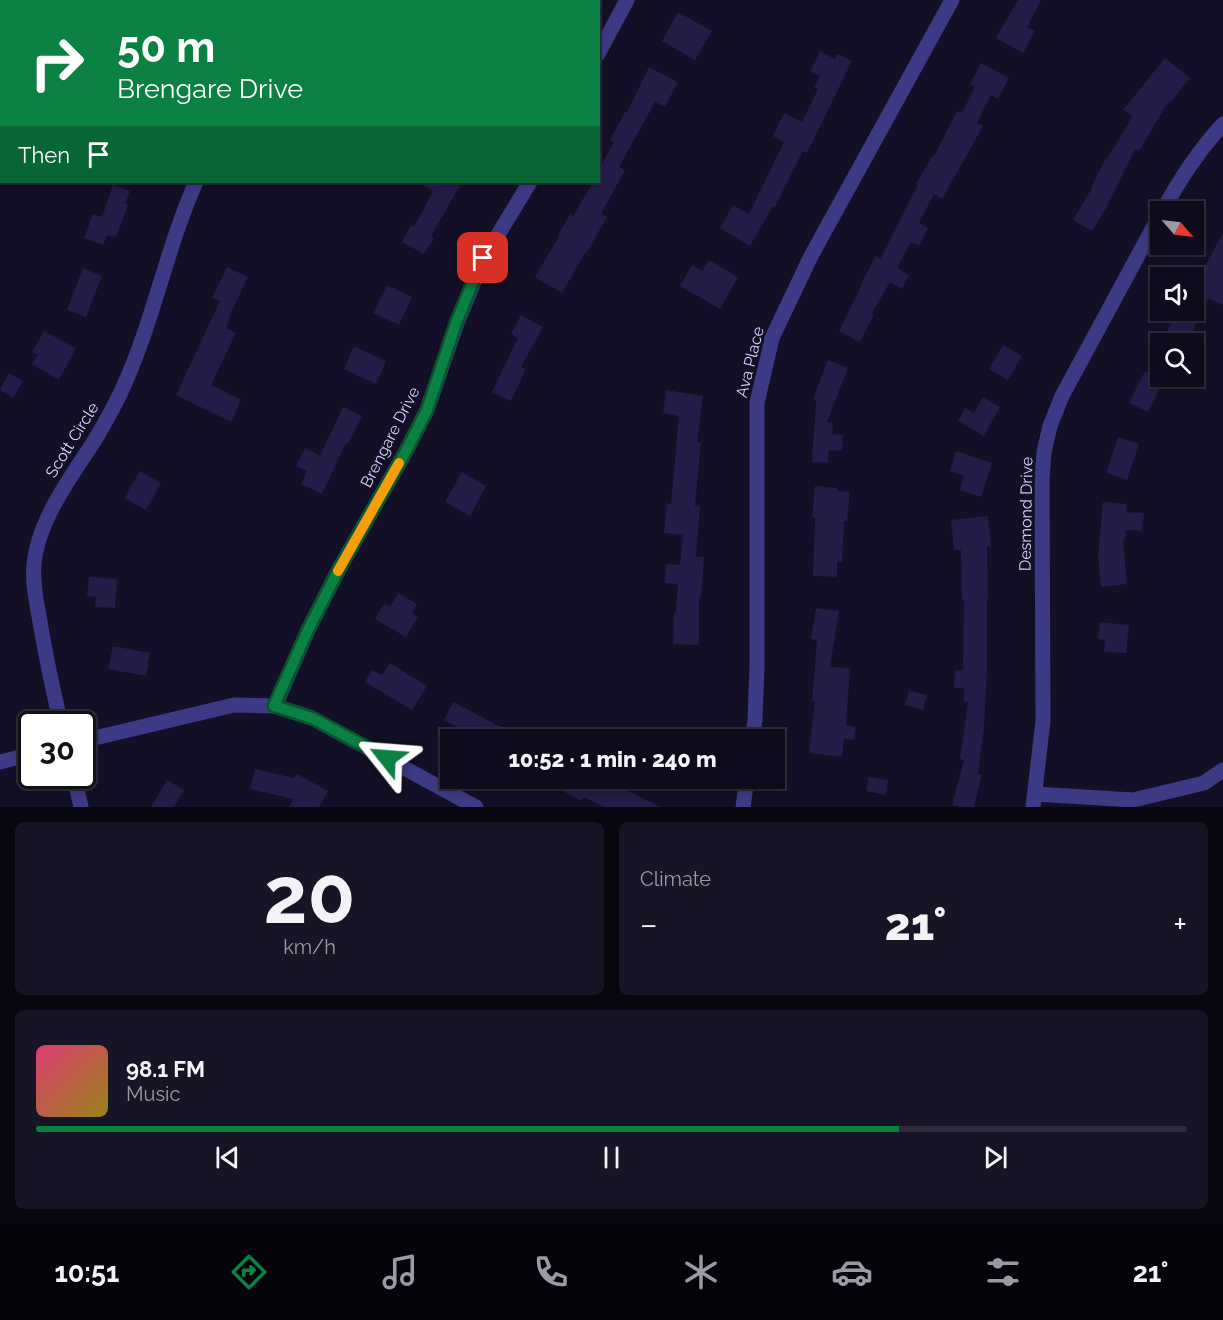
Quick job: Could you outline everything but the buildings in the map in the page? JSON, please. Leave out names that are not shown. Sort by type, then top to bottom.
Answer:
[{"type":"street","points":[[600,50],[627,0]]},
{"type":"street","name":"Ava Place","points":[[754,729],[757,666],[757,403],[772,338],[811,256],[952,0]]},
{"type":"street","name":"Desmond Drive","points":[[1168,201],[1193,161],[1223,124]]},
{"type":"street","name":"Scott Circle","points":[[58,711],[33,581],[36,548],[65,483],[108,417],[126,380],[196,183]]},
{"type":"street","name":"Brengare Drive","points":[[274,706],[308,630],[339,569],[427,410],[456,323],[483,258],[529,183]]},
{"type":"street","name":"Desmond Drive","points":[[1034,800],[1042,721],[1044,452],[1050,426],[1062,396],[1150,232]]},
{"type":"street","points":[[96,738],[234,705],[274,706],[312,718],[476,807]]},
{"type":"street","points":[[0,762],[18,758]]},
{"type":"street","points":[[1034,800],[1133,800],[1204,783],[1223,770]]},
{"type":"street","points":[[77,789],[81,807]]},
{"type":"street","points":[[743,807],[745,789]]},
{"type":"slow traffic","points":[[338,571],[399,463]]},
{"type":"route","points":[[387,758],[312,718],[274,706],[308,630],[339,569],[427,410],[456,323],[483,258]]}]
